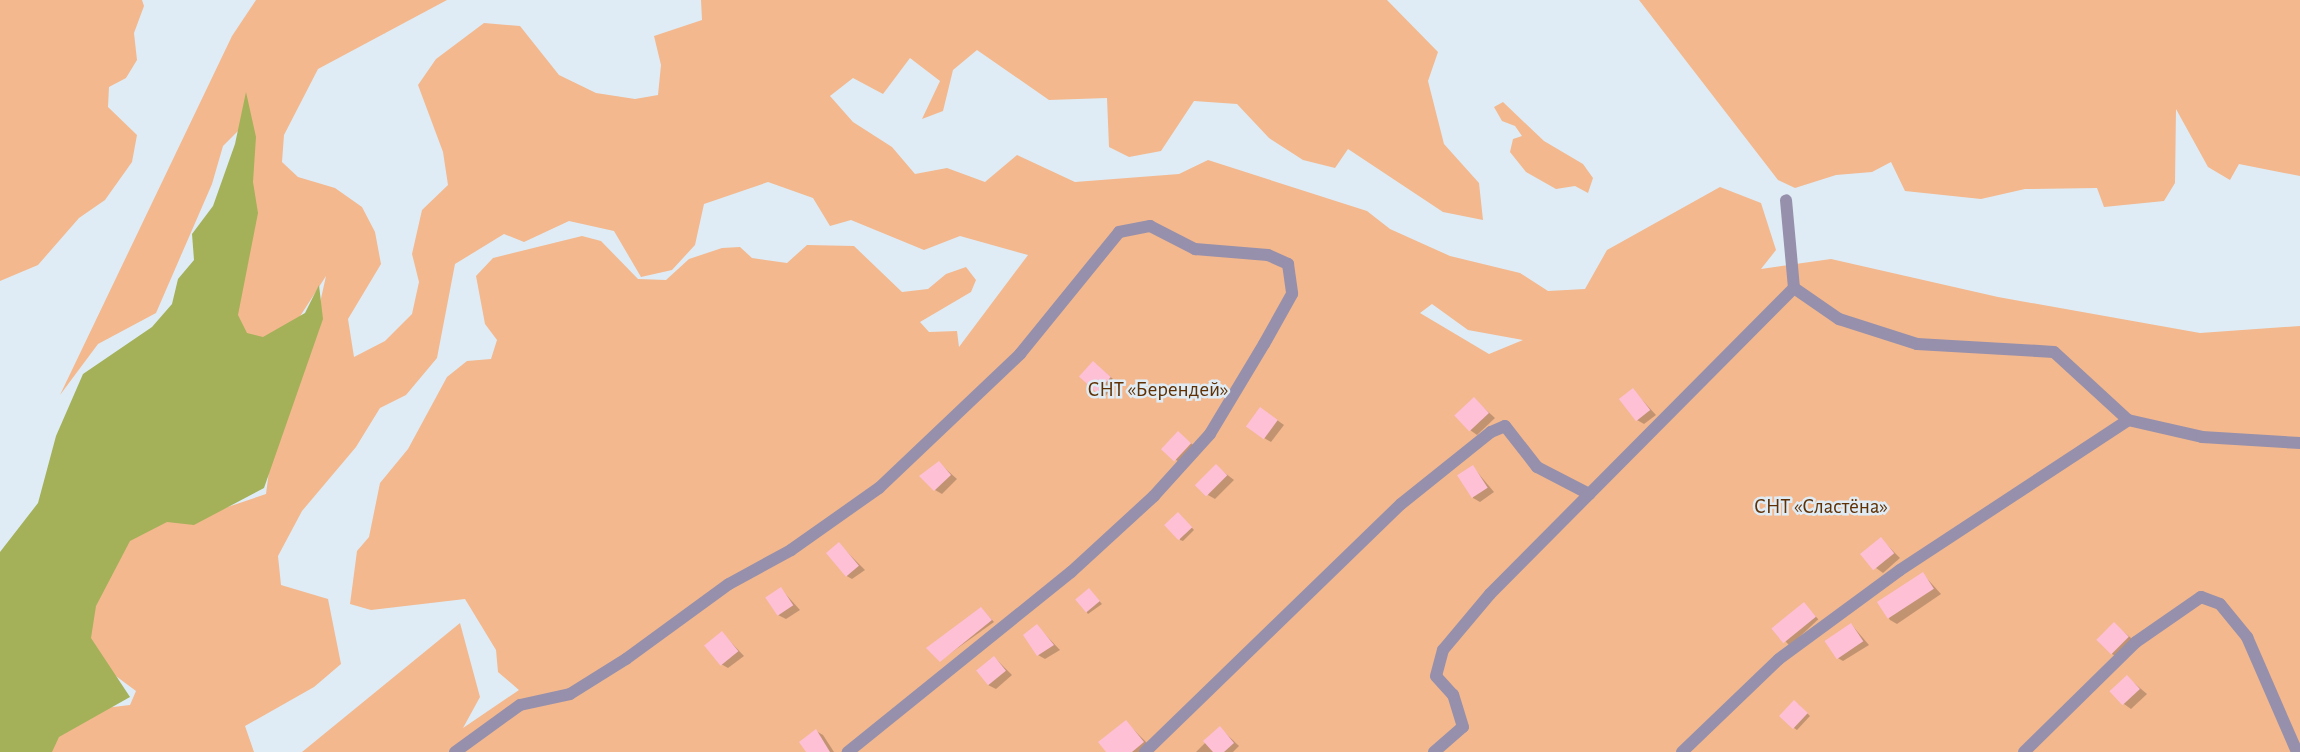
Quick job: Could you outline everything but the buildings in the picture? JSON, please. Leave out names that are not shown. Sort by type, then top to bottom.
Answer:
[{"type":"lane","points":[[1786,200],[1794,288]]},
{"type":"lane","points":[[455,752],[520,705],[570,694],[617,665],[729,584],[791,550],[879,488],[1020,354],[1119,232],[1150,226],[1195,249],[1268,255],[1288,264],[1292,294],[1210,434],[1162,487],[1071,572],[848,752]]},
{"type":"lane","points":[[1794,288],[1839,319],[1917,344],[2054,352],[2128,420],[2202,437],[2300,443]]},
{"type":"lane","points":[[1434,752],[1463,727],[1453,695],[1436,676],[1443,650],[1490,594],[1794,288]]},
{"type":"lane","points":[[1682,752],[1779,659],[1900,570],[2128,420]]},
{"type":"lane","points":[[1145,752],[1401,504],[1491,432],[1505,426],[1537,467],[1589,494]]},
{"type":"lane","points":[[2024,752],[2136,642],[2201,597],[2220,604],[2247,637],[2297,752]]},
{"type":"green space","points":[[0,0],[142,0],[144,6],[134,33],[137,60],[126,78],[109,87],[108,107],[137,135],[132,162],[105,200],[79,218],[38,265],[0,281]]},
{"type":"green space","points":[[256,0],[447,0],[318,69],[284,135],[282,162],[298,177],[335,188],[362,207],[375,232],[381,264],[348,319],[354,357],[385,341],[412,314],[419,282],[412,254],[422,210],[448,185],[443,152],[418,85],[436,59],[484,23],[520,26],[559,75],[596,93],[635,99],[658,95],[661,65],[654,36],[702,20],[701,0],[1387,0],[1438,52],[1428,81],[1444,144],[1479,183],[1483,220],[1443,212],[1348,149],[1335,168],[1303,160],[1269,138],[1237,104],[1194,101],[1161,151],[1129,157],[1109,147],[1107,98],[1049,100],[977,50],[953,70],[943,111],[922,119],[940,81],[910,58],[883,94],[853,78],[830,96],[853,122],[892,147],[915,174],[947,168],[985,182],[1017,155],[1075,182],[1179,174],[1208,160],[1367,211],[1390,229],[1450,256],[1520,273],[1548,291],[1585,289],[1607,250],[1720,187],[1761,203],[1776,250],[1761,269],[1831,259],[1998,297],[2200,333],[2300,326],[2300,752],[302,752],[460,623],[480,697],[463,728],[519,690],[498,672],[496,650],[465,599],[371,610],[350,604],[357,551],[369,537],[380,483],[408,449],[447,377],[467,361],[491,359],[497,340],[485,324],[476,276],[493,258],[582,236],[601,241],[638,279],[666,280],[689,259],[722,248],[740,247],[752,258],[787,263],[807,245],[854,246],[902,292],[928,289],[946,274],[966,267],[976,280],[971,292],[920,322],[929,332],[957,331],[959,347],[1028,255],[960,236],[924,250],[851,220],[830,226],[813,198],[768,182],[704,204],[695,245],[672,270],[641,277],[614,231],[569,221],[524,242],[504,234],[455,264],[437,358],[406,395],[380,408],[356,447],[302,511],[278,556],[281,585],[328,599],[341,664],[314,687],[245,726],[254,752],[47,752],[79,711],[130,705],[136,691],[97,662],[87,626],[125,537],[166,517],[198,517],[266,494],[276,418],[316,321],[326,276],[286,338],[263,349],[236,332],[249,120],[223,146],[212,184],[156,313],[98,344],[60,395],[232,36]],"holes":[[[1432,304],[1468,330],[1523,340],[1489,354],[1420,313]]]},
{"type":"green space","points":[[1639,0],[2300,0],[2300,176],[2239,164],[2230,180],[2208,167],[2176,109],[2175,183],[2164,201],[2104,207],[2097,188],[2025,189],[1981,199],[1905,191],[1891,162],[1872,172],[1836,175],[1795,188],[1778,180]]},
{"type":"green space","points":[[1503,102],[1544,141],[1583,164],[1593,178],[1588,193],[1575,186],[1556,189],[1526,172],[1510,152],[1513,139],[1522,136],[1515,126],[1502,121],[1494,107]]},
{"type":"shaded area","points":[[246,92],[256,137],[253,182],[258,213],[238,315],[247,333],[263,337],[305,313],[319,285],[323,319],[264,488],[194,525],[167,522],[130,541],[96,606],[91,638],[130,697],[59,737],[52,752],[0,752],[0,552],[38,503],[56,436],[83,374],[152,327],[172,304],[178,279],[194,260],[192,234],[213,206],[235,144]]},
{"type":"park label","name":"СНТ «Берендей»","points":[[1158,390]]},
{"type":"park label","name":"СНТ «Сластёна»","points":[[1821,507]]}]
